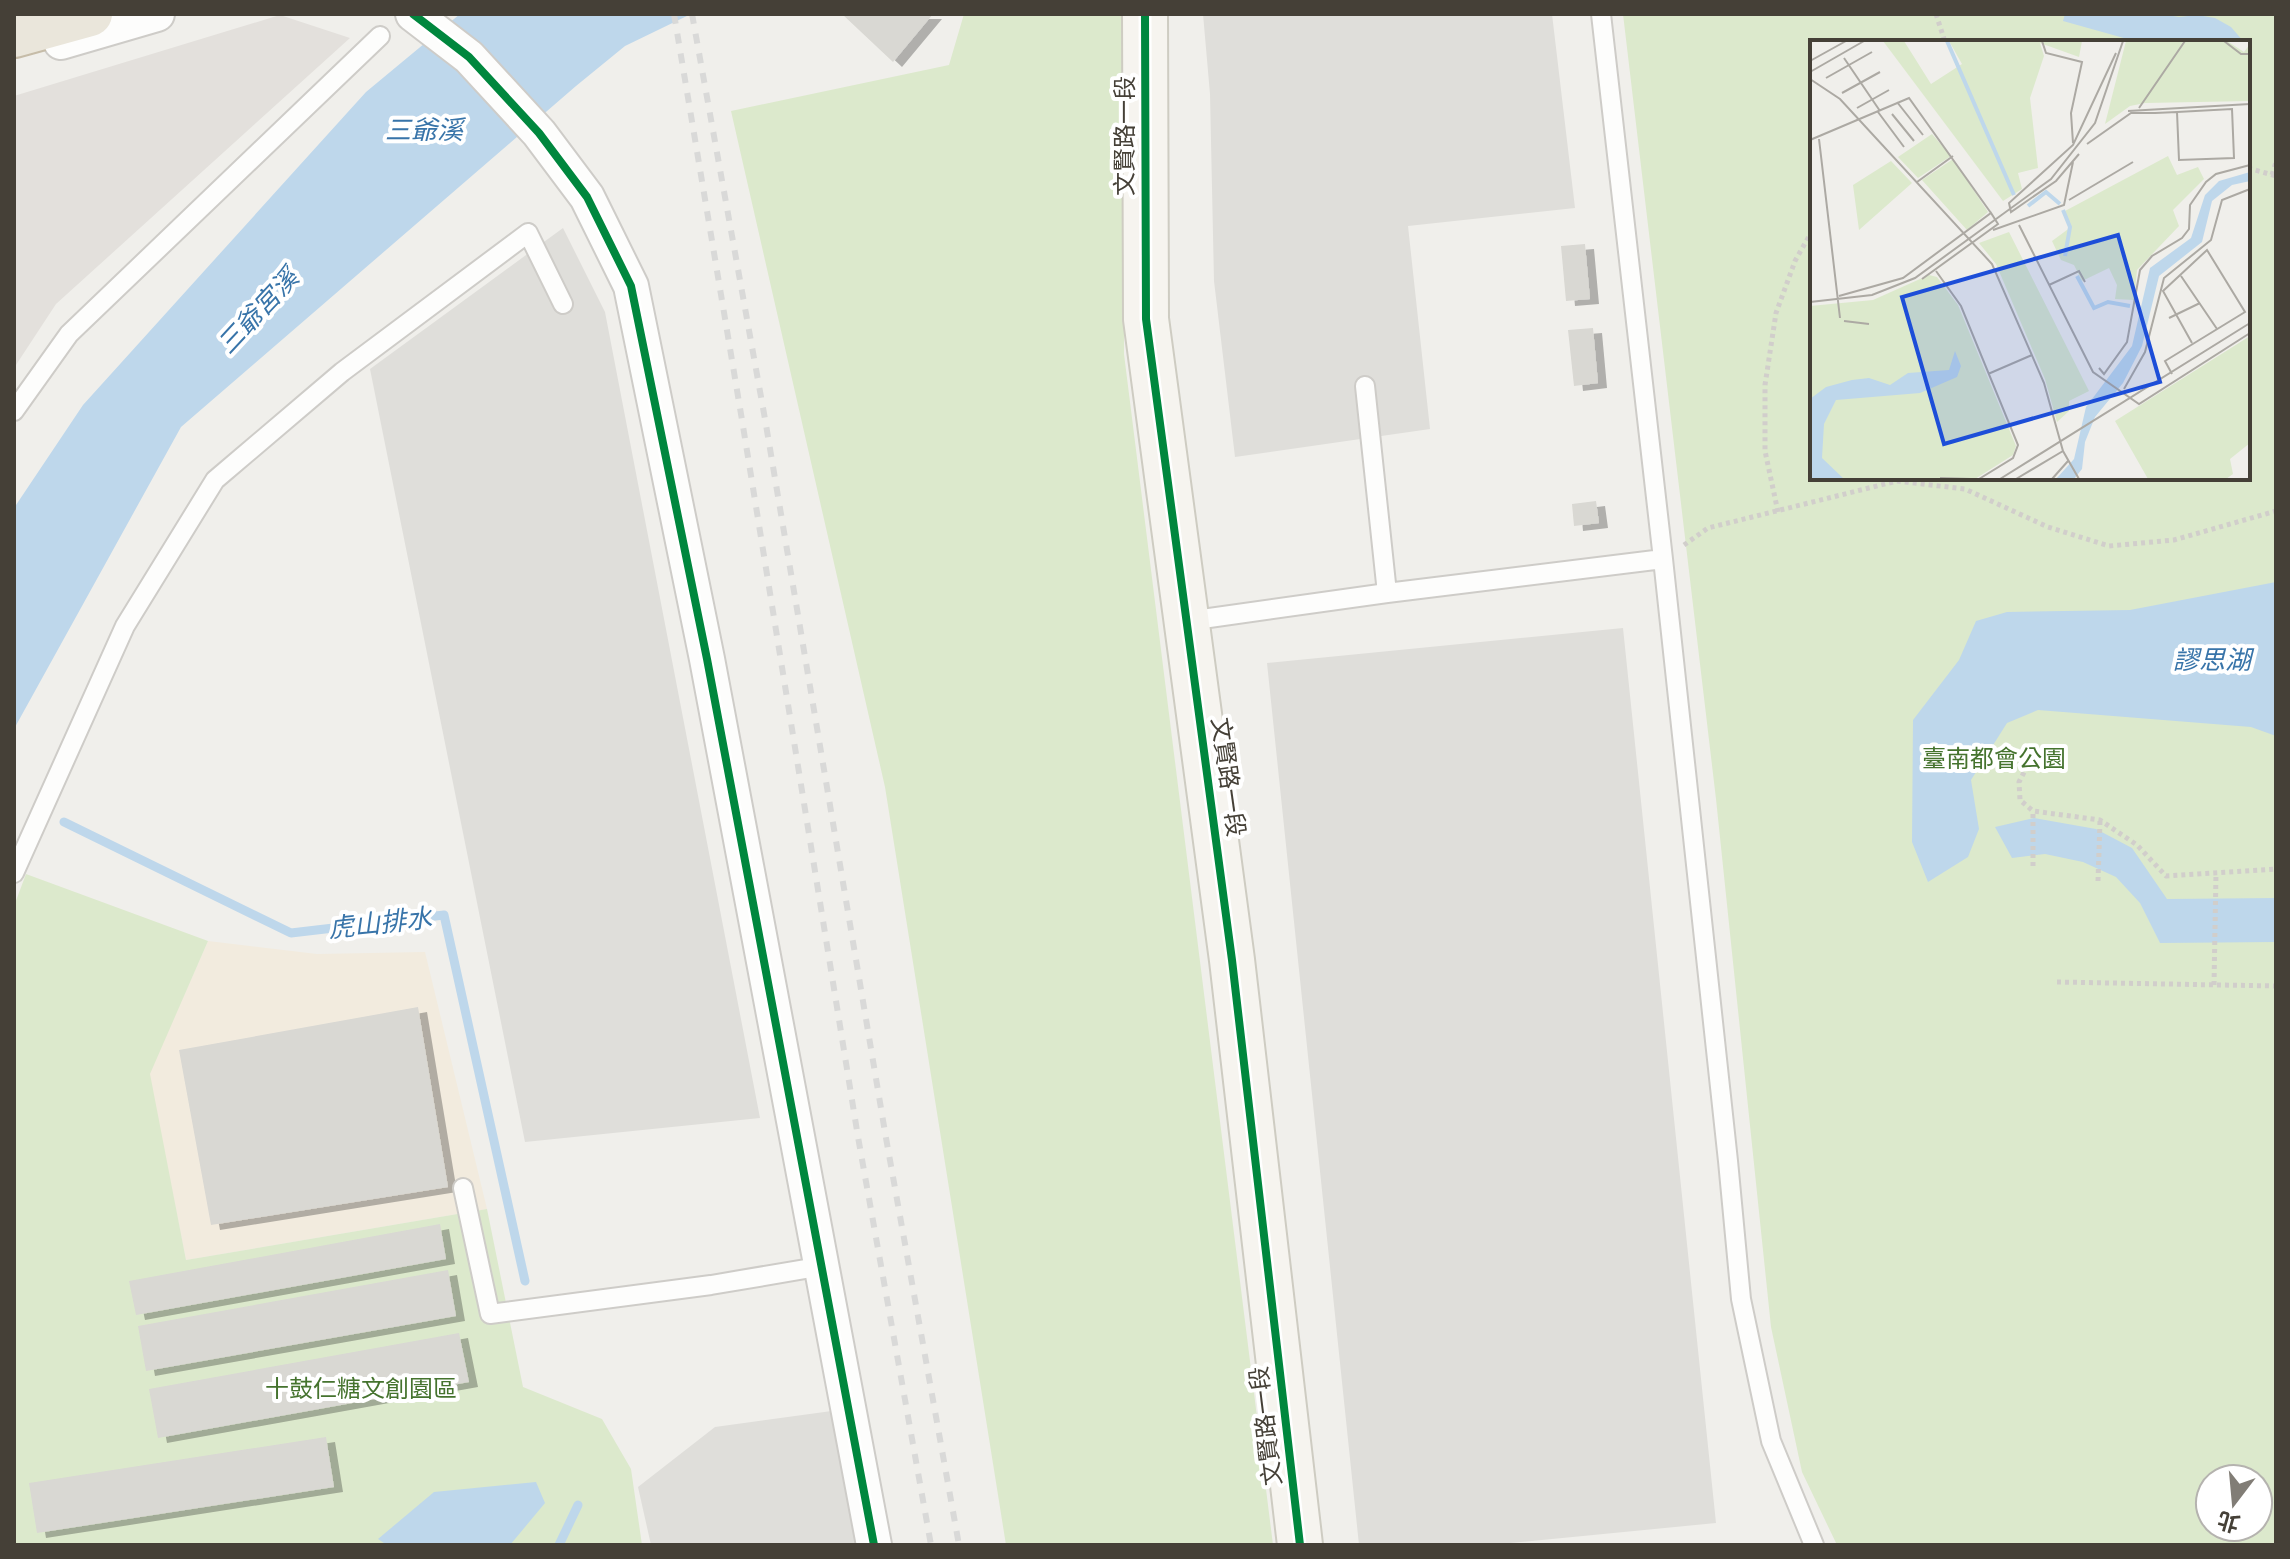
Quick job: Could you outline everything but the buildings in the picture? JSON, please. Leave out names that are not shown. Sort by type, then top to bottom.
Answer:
[{"type":"highway","points":[[14,35],[90,14]]},
{"type":"street","points":[[14,55],[157,14]]},
{"type":"street","name":"文賢路一段","points":[[1145,14],[1146,319],[1232,960],[1300,1545]]},
{"type":"street","points":[[418,17],[469,57],[529,122],[587,197],[631,286],[707,659],[874,1545]]},
{"type":"lane","points":[[1601,14],[1663,559],[1741,1299],[1771,1441],[1814,1545]]},
{"type":"lane","points":[[14,411],[69,334],[380,36]]},
{"type":"lane","points":[[14,873],[125,626],[215,480],[342,372],[528,233],[563,304]]},
{"type":"lane","points":[[1365,386],[1387,593]]},
{"type":"lane","points":[[1188,621],[1663,559]]},
{"type":"lane","points":[[463,1188],[490,1314],[711,1285],[823,1266]]},
{"type":"path","points":[[1936,14],[1944,40]]},
{"type":"path","points":[[2250,169],[2274,175],[2276,162]]},
{"type":"path","points":[[1778,512],[1765,451],[1765,385],[1776,313],[1795,261],[1810,235]]},
{"type":"path","points":[[1663,559],[1708,528],[1897,481],[1965,489],[2048,527],[2109,546],[2174,540],[2276,511]]},
{"type":"path","points":[[2035,751],[2019,782],[2020,800],[2033,811],[2100,820],[2137,845],[2166,876],[2276,869]]},
{"type":"path","points":[[2033,811],[2033,866]]},
{"type":"path","points":[[2098,881],[2100,820]]},
{"type":"path","points":[[2214,985],[2216,873]]},
{"type":"path","points":[[2057,982],[2276,986]]},
{"type":"shaded area","points":[[1203,14],[1552,14],[1575,208],[1408,226],[1430,429],[1235,457],[1214,281],[1210,94]]},
{"type":"shaded area","points":[[280,15],[350,38],[56,304],[14,368],[14,96]]},
{"type":"shaded area","points":[[563,228],[605,312],[760,1118],[525,1142],[370,369]]},
{"type":"shaded area","points":[[1623,628],[1716,1523],[1490,1545],[1359,1545],[1267,663]]},
{"type":"shaded area","points":[[208,941],[317,954],[425,952],[487,1209],[186,1260],[149,1074]]},
{"type":"shaded area","points":[[839,1410],[862,1545],[651,1545],[638,1487],[715,1427]]},
{"type":"green space","points":[[964,14],[1125,14],[1124,354],[1273,1545],[1006,1545],[885,787],[731,111],[949,65]]},
{"type":"green space","name":"臺南都會公園","points":[[1623,14],[2276,14],[2276,1545],[1837,1545],[1802,1472],[1771,1327],[1716,799]]},
{"type":"green space","name":"十鼓仁糖文創園區","points":[[26,874],[208,941],[150,1074],[186,1260],[487,1209],[523,1387],[602,1419],[631,1469],[642,1545],[14,1545],[14,906]]},
{"type":"water","name":"三爺溪","points":[[460,14],[691,14],[625,46],[181,427],[14,729],[14,508],[83,405],[366,92]]},
{"type":"water","points":[[2065,14],[2197,15],[2215,18],[2231,27],[2242,40],[2131,40],[2063,21]]},
{"type":"water","name":"謬思湖","points":[[2276,582],[2276,736],[2251,727],[2038,710],[2007,723],[1971,780],[1979,829],[1968,857],[1928,882],[1912,842],[1913,720],[1959,660],[1976,621],[2007,612],[2130,610]]},
{"type":"water","points":[[2034,818],[2096,829],[2132,848],[2167,899],[2276,898],[2276,942],[2160,943],[2140,903],[2116,877],[2083,862],[2045,854],[2012,858],[1995,827]]},
{"type":"water","points":[[536,1482],[545,1503],[510,1545],[387,1545],[378,1539],[434,1492]]},
{"type":"waterway","name":"虎山排水","points":[[64,822],[291,933],[444,915],[525,1281]]},
{"type":"waterway","name":"虎山排水","points":[[559,1545],[578,1505]]},
{"type":"railway","points":[[674,14],[858,1137],[931,1545]]},
{"type":"railway","points":[[692,14],[959,1545]]},
{"type":"cycle path","points":[[413,14],[469,57],[539,133],[587,197],[631,286],[707,659],[874,1545]]},
{"type":"cycle path","points":[[1145,14],[1146,319],[1232,960],[1300,1545]]},
{"type":"water label","name":"三爺宮溪","points":[[258,311]]}]
